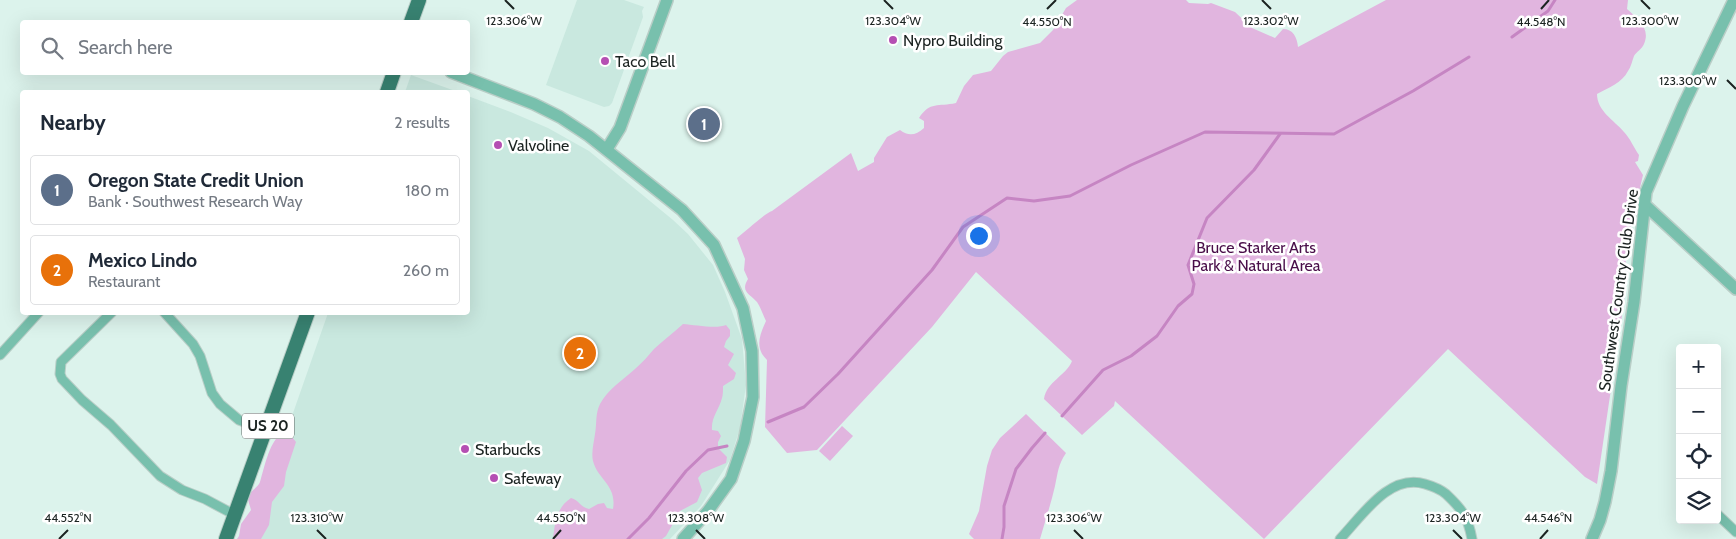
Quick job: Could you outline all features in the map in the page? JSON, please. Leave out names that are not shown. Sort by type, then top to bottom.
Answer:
[{"type":"highway","points":[[413,20],[420,0]]},
{"type":"highway","points":[[388,90],[393,75]]},
{"type":"highway","name":"US 20","points":[[226,539],[307,315]]},
{"type":"street","points":[[607,149],[620,128],[667,0]]},
{"type":"street","name":"Southwest Country Club Drive","points":[[1592,539],[1600,520],[1611,471],[1634,302],[1644,204],[1652,176],[1734,0]]},
{"type":"street","points":[[459,75],[506,92],[552,113],[582,131],[682,210],[714,245],[742,308],[752,351],[754,397],[744,441],[732,478],[708,511],[683,539]]},
{"type":"street","points":[[1644,204],[1736,289]]},
{"type":"street","points":[[0,356],[36,315]]},
{"type":"street","points":[[109,315],[61,362],[62,379],[82,400],[112,425],[160,476],[182,490],[205,499],[235,515]]},
{"type":"street","points":[[167,315],[193,344],[200,356],[212,393],[220,404],[239,420],[266,430]]},
{"type":"street","points":[[1340,539],[1379,497],[1398,484],[1419,482],[1443,491],[1457,504],[1469,523],[1472,539]]},
{"type":"street","points":[[1721,518],[1736,532]]},
{"type":"shaded area","points":[[577,0],[624,0],[644,7],[642,11],[643,17],[612,103],[609,106],[604,107],[546,85]]},
{"type":"shaded area","points":[[411,75],[452,90],[406,90]]},
{"type":"shaded area","points":[[470,97],[548,128],[589,151],[673,220],[688,234],[713,265],[742,339],[746,385],[740,428],[730,460],[701,506],[670,539],[249,539],[327,315],[470,315]]},
{"type":"green space","name":"Bruce Starker Arts Park & Natural Area","points":[[1077,0],[1186,0],[1189,3],[1211,3],[1235,12],[1252,28],[1275,38],[1283,29],[1289,30],[1297,40],[1298,47],[1386,0],[1628,0],[1627,9],[1642,24],[1646,38],[1622,79],[1597,94],[1603,110],[1626,134],[1639,155],[1638,161],[1635,162],[1643,175],[1626,247],[1625,294],[1597,484],[1585,477],[1448,349],[1264,539],[1115,401],[1114,406],[1082,435],[1044,399],[1049,388],[1066,371],[1072,361],[976,272],[932,327],[817,450],[787,453],[765,427],[767,360],[761,351],[759,341],[766,321],[757,302],[745,290],[748,279],[744,270],[745,259],[737,238],[765,215],[851,153],[858,171],[874,162],[874,158],[887,137],[900,130],[909,134],[915,134],[924,128],[924,121],[919,118],[927,109],[956,103],[964,86],[973,75],[991,71],[1008,52],[1040,43],[1053,30],[1066,8]]},
{"type":"green space","points":[[683,324],[712,327],[726,325],[730,330],[730,336],[724,347],[734,354],[728,365],[736,373],[734,379],[723,386],[722,398],[712,425],[712,430],[718,431],[721,436],[718,448],[727,457],[726,463],[702,473],[698,478],[702,490],[697,502],[680,511],[666,536],[662,539],[553,539],[559,511],[571,498],[589,509],[604,503],[607,508],[613,509],[610,488],[595,468],[592,458],[598,408],[611,389],[638,367],[654,349]]},
{"type":"green space","points":[[1026,414],[1066,453],[1061,461],[1040,539],[974,539],[969,534],[979,511],[987,466],[992,450],[1000,438]]},
{"type":"green space","points":[[842,426],[853,436],[830,461],[819,451]]},
{"type":"green space","points":[[280,435],[292,437],[296,442],[286,472],[284,486],[272,502],[269,525],[261,539],[237,539],[241,524],[251,510],[249,496],[259,484],[270,450]]},
{"type":"waterway","points":[[1512,37],[1548,11],[1555,0]]},
{"type":"waterway","points":[[768,422],[804,407],[838,374],[932,270],[963,227],[1007,198],[1034,201],[1070,196],[1131,165],[1205,132],[1334,134],[1413,91],[1469,57]]},
{"type":"waterway","points":[[1062,416],[1103,370],[1131,356],[1157,336],[1178,306],[1192,294],[1194,284],[1188,265],[1207,218],[1254,170],[1280,134]]},
{"type":"waterway","points":[[1002,539],[1004,506],[1016,469],[1045,433]]},
{"type":"waterway","points":[[628,539],[649,518],[686,471],[708,450],[727,446]]},
{"type":"place","name":"Nypro Building","points":[[893,40]]},
{"type":"place","name":"Taco Bell","points":[[605,61]]},
{"type":"place","name":"Oregon State Credit Union","points":[[704,124]]},
{"type":"place","name":"Valvoline","points":[[498,145]]},
{"type":"place","name":"Mexico Lindo","points":[[580,353]]},
{"type":"place","name":"Starbucks","points":[[465,449]]},
{"type":"place","name":"Safeway","points":[[494,478]]}]
